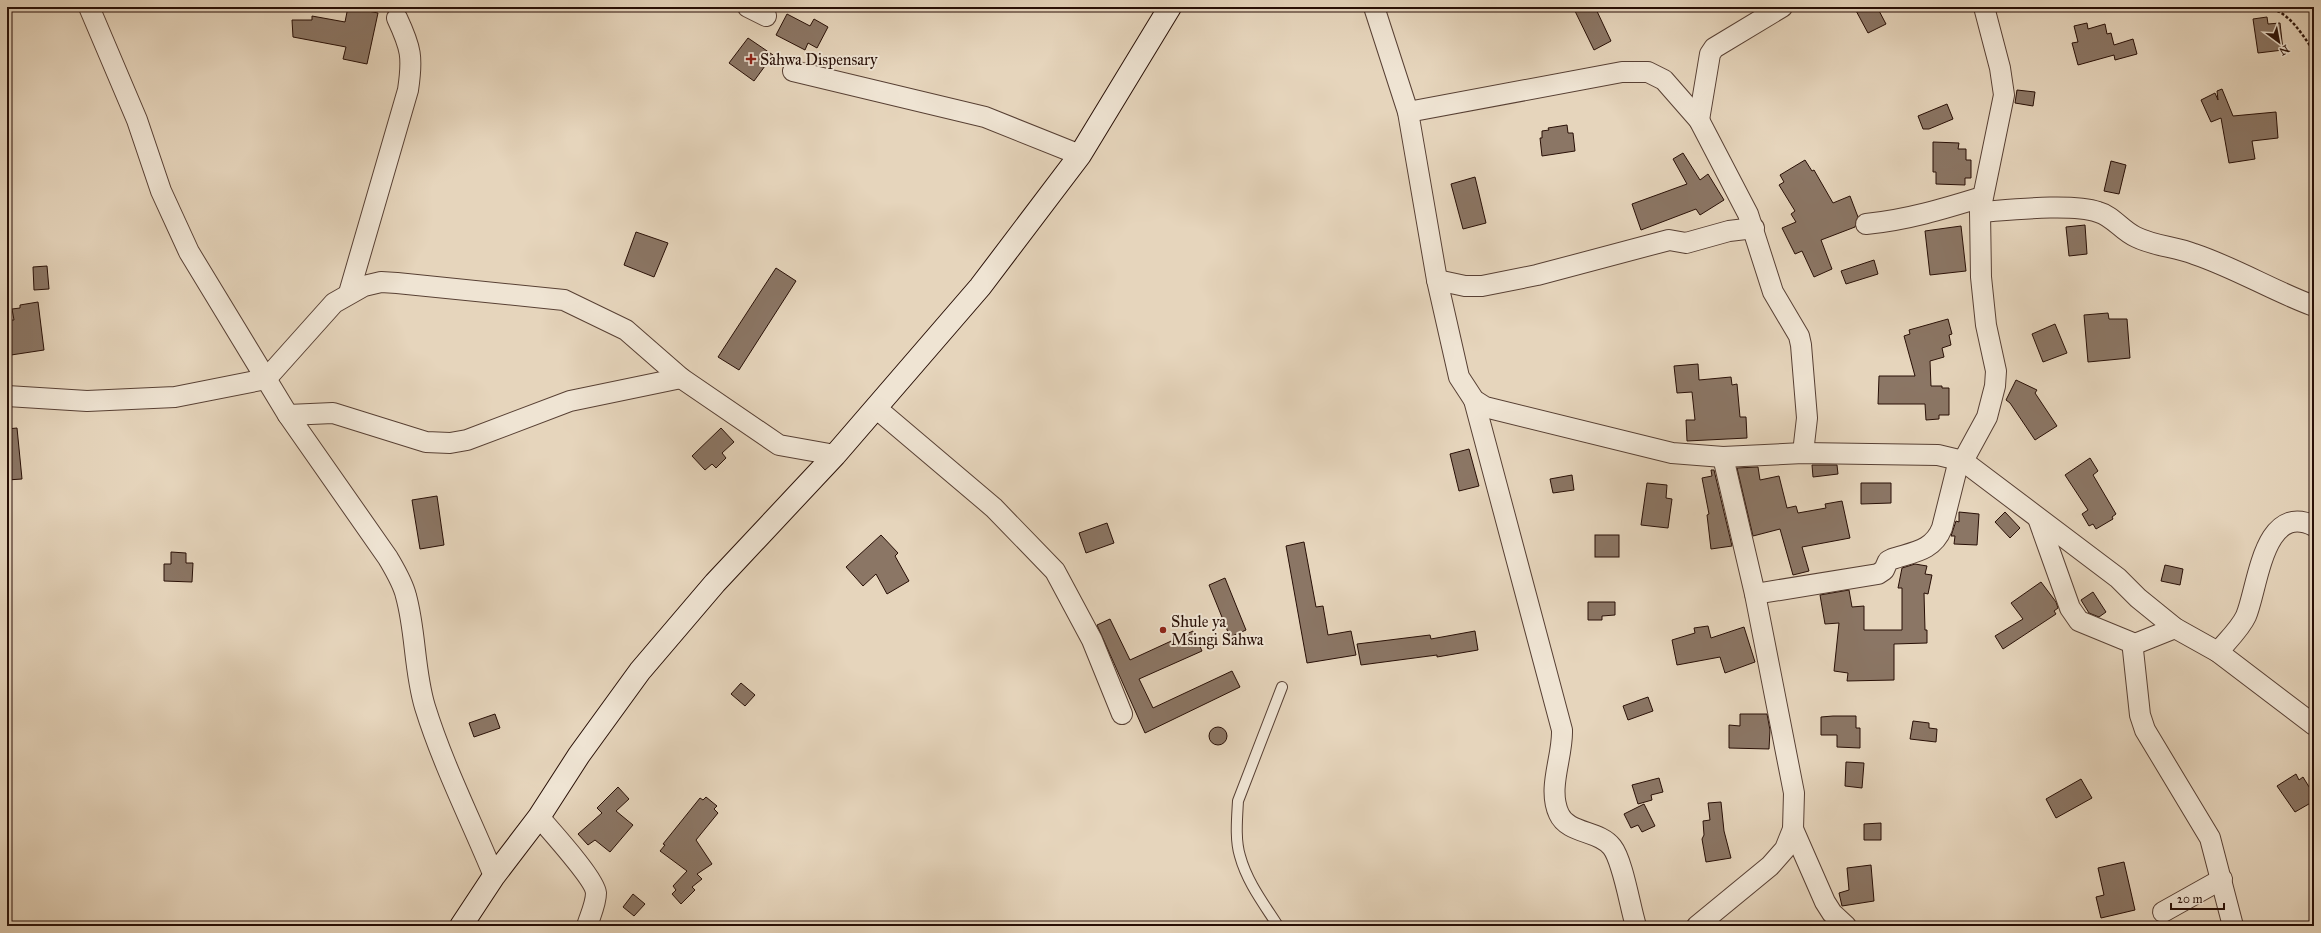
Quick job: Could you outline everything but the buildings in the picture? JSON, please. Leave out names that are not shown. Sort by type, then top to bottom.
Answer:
[{"type":"main road","points":[[461,926],[494,876],[539,817],[579,755],[640,671],[715,583],[835,455],[980,287],[1080,155],[1170,7]]},
{"type":"street","points":[[89,7],[137,120],[174,223],[189,252],[288,415],[388,558],[400,581],[406,596],[419,683],[425,706],[437,740],[494,876]]},
{"type":"street","points":[[748,7],[766,16]]},
{"type":"street","points":[[1374,7],[1408,112],[1437,280],[1459,377],[1474,400],[1562,730],[1563,745],[1555,778],[1556,800],[1559,815],[1567,824],[1602,838],[1612,846],[1618,857],[1636,926]]},
{"type":"street","points":[[1699,120],[1710,54],[1714,48],[1782,7]]},
{"type":"street","points":[[1754,594],[1878,574],[1884,570],[1888,562],[1892,559],[1930,546],[1938,538],[1942,528],[1961,461],[1987,417],[1995,386],[1996,371],[1986,325],[1982,284],[1981,204],[2004,94],[1999,61],[1984,7]]},
{"type":"street","points":[[348,293],[408,90],[411,56],[409,45],[396,18]]},
{"type":"street","points":[[793,71],[985,117],[1080,155]]},
{"type":"street","points":[[1408,112],[1622,72],[1648,72],[1664,80],[1699,120],[1754,228],[1773,292],[1799,336],[1804,355],[1807,418],[1803,453]]},
{"type":"street","points":[[1866,224],[1901,221],[1981,204],[2029,209],[2081,209],[2099,212],[2114,220],[2136,237],[2194,253],[2223,265],[2280,294],[2314,306]]},
{"type":"street","points":[[1437,280],[1465,286],[1482,286],[1537,275],[1669,240],[1686,243],[1730,232],[1754,228]]},
{"type":"street","points":[[7,396],[87,401],[175,397],[266,379],[334,303],[348,293],[364,286],[381,282],[397,282],[564,300],[626,330],[681,378],[779,445],[835,455]]},
{"type":"street","points":[[288,415],[333,413],[426,442],[450,443],[467,440],[570,400],[681,378]]},
{"type":"street","points":[[1474,400],[1485,407],[1672,453],[1723,457],[1803,453],[1938,455],[1961,461],[2039,521],[2118,578],[2175,628],[2218,652],[2314,725]]},
{"type":"street","points":[[876,408],[994,508],[1056,571],[1092,640],[1122,714]]},
{"type":"street","points":[[1697,926],[1770,866],[1785,849],[1793,829],[1794,793],[1754,594],[1723,457]]},
{"type":"street","points":[[2039,521],[2070,608],[2079,621],[2135,644],[2175,628]]},
{"type":"street","points":[[2218,652],[2239,628],[2247,615],[2264,551],[2273,536],[2285,524],[2297,521],[2314,526]]},
{"type":"street","points":[[2135,644],[2133,650],[2140,715],[2145,730],[2210,838],[2222,879],[2233,926]]},
{"type":"street","points":[[539,817],[580,867],[595,889],[595,900],[587,926]]},
{"type":"street","points":[[1793,829],[1825,902],[1832,913],[1846,926]]},
{"type":"street","points":[[2164,912],[2222,879]]},
{"type":"lane","points":[[1278,926],[1251,882],[1239,856],[1237,820],[1238,801],[1282,687]]},
{"type":"path","points":[[2268,7],[2281,11],[2297,27],[2314,51]]},
{"type":"place","name":"Sahwa Dispensary","points":[[751,59]]},
{"type":"place","name":"Shule ya Msingi Sahwa","points":[[1163,630]]}]
